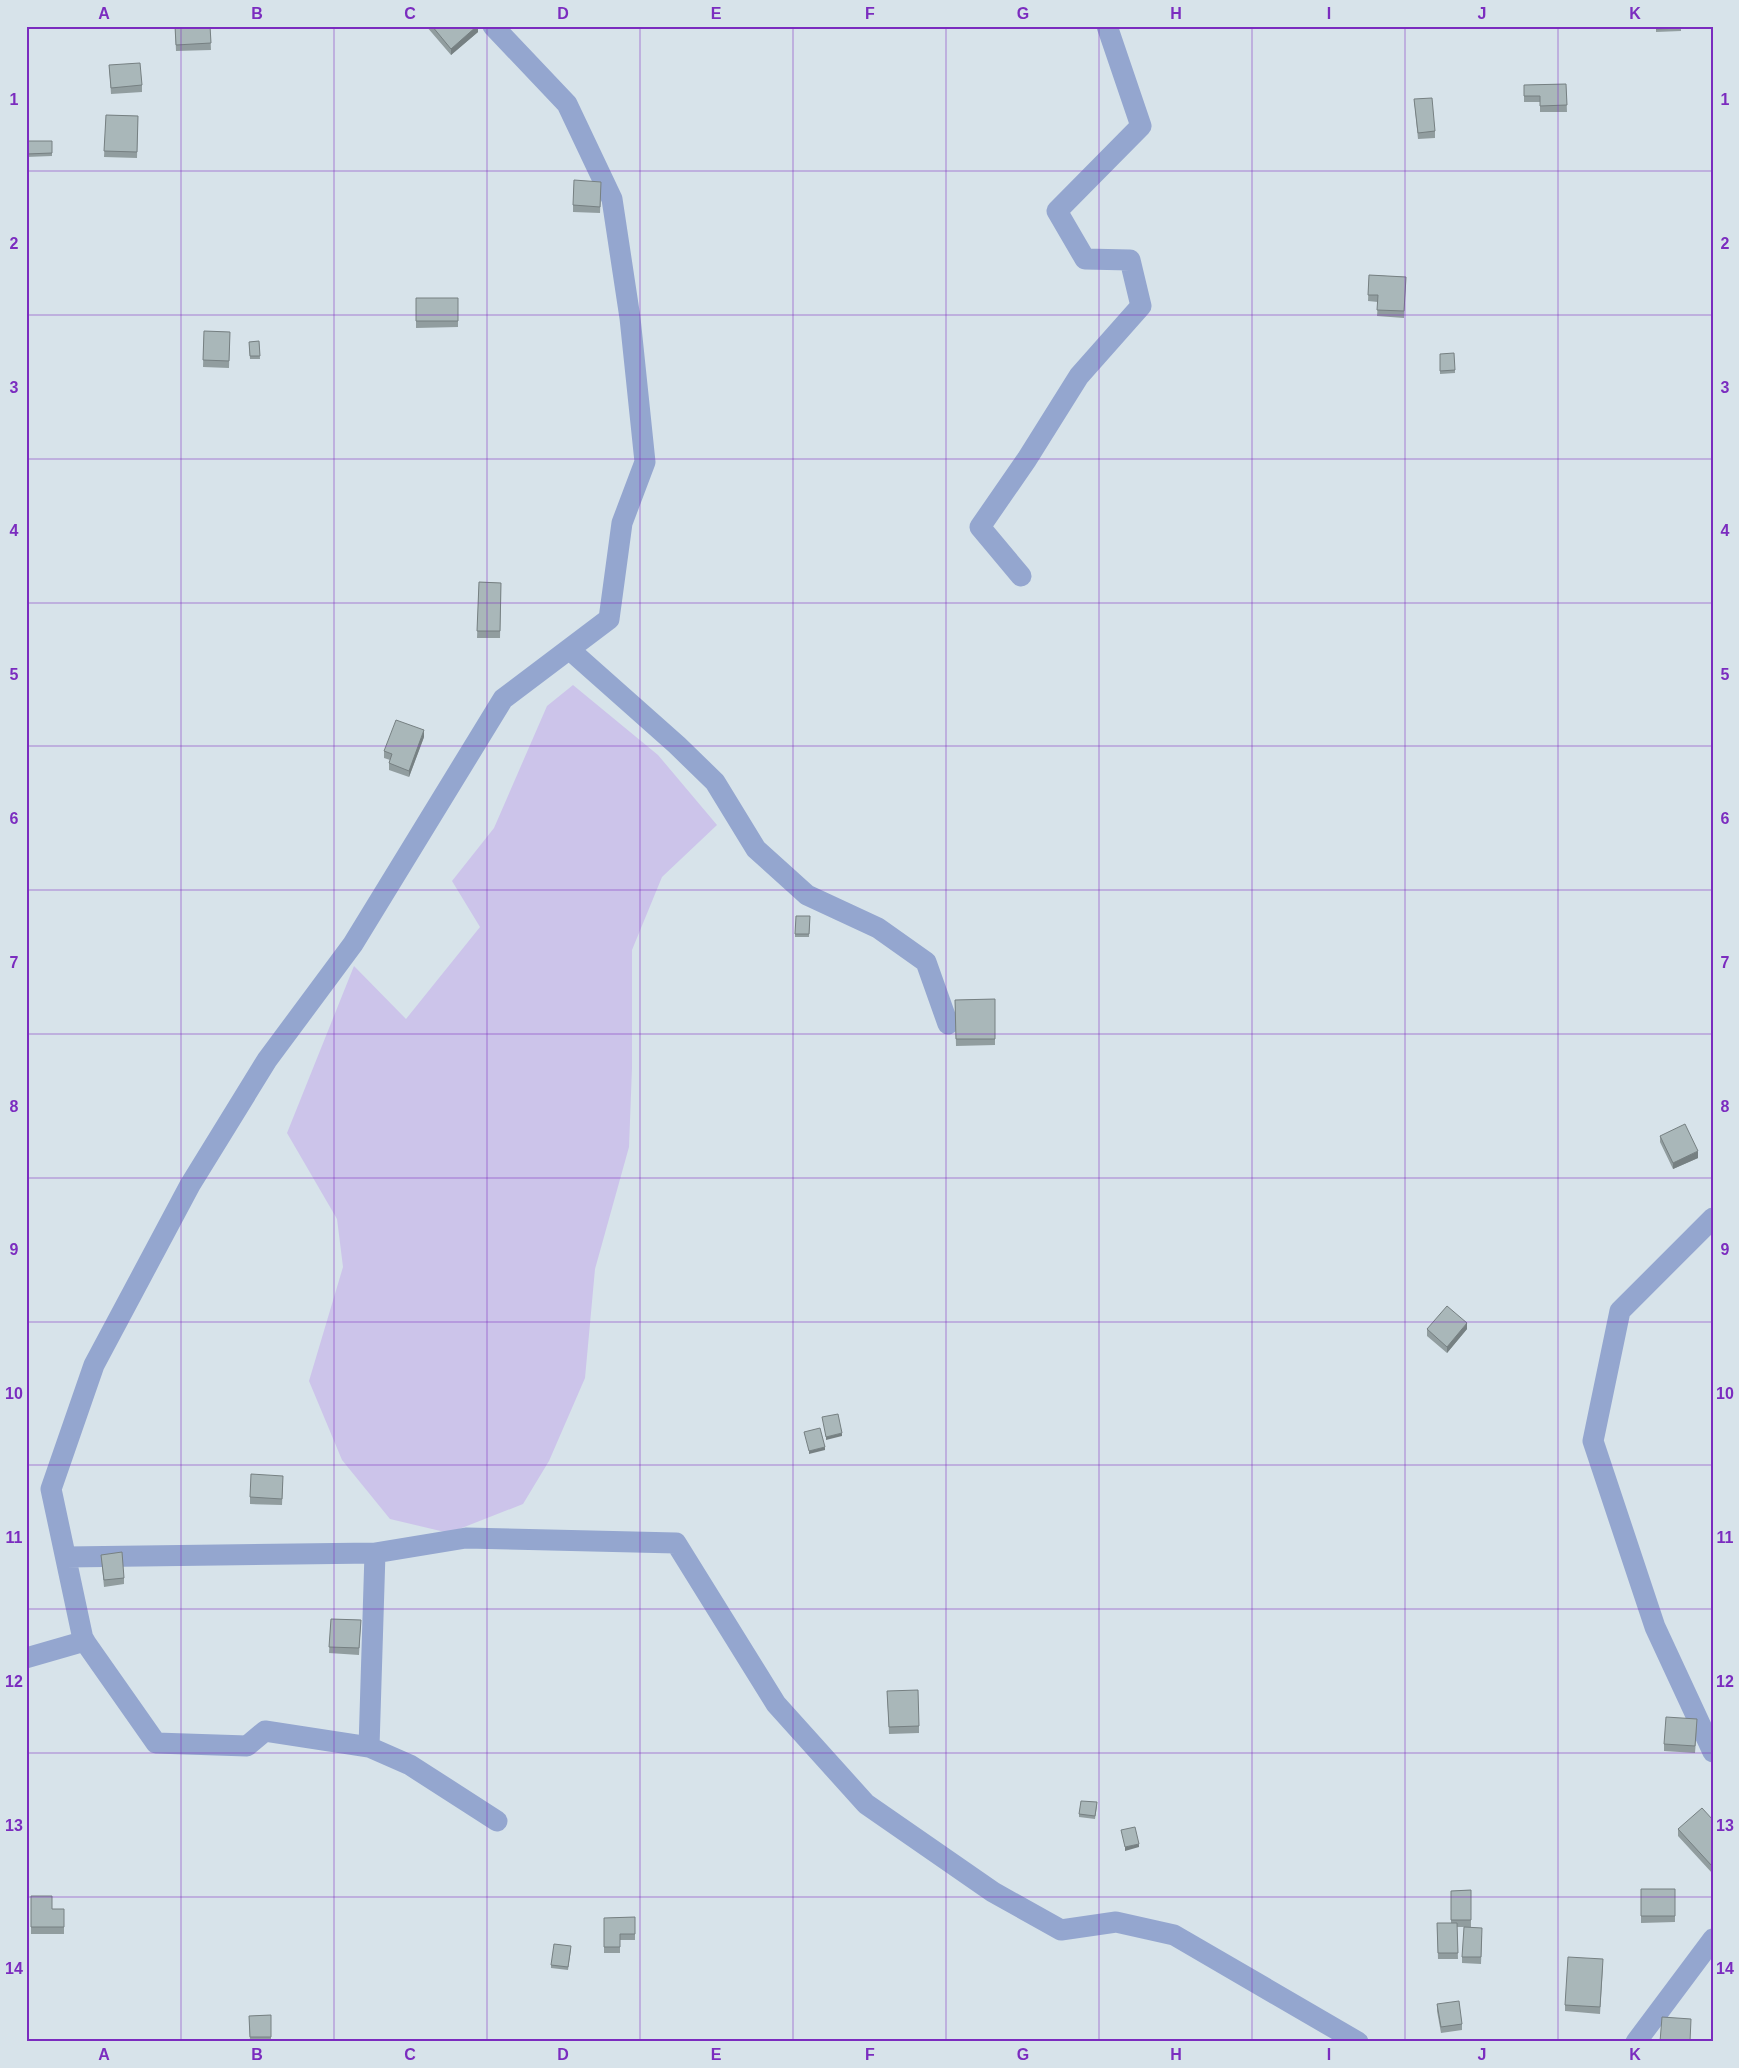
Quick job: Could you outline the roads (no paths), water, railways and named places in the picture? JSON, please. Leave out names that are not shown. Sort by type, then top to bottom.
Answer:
[{"type":"street","points":[[493,26],[567,104],[612,199],[630,318],[645,462],[622,523],[609,619],[503,699],[353,944],[268,1060],[190,1185],[94,1365],[51,1488],[85,1642],[156,1743],[247,1746],[265,1731],[368,1747],[410,1765],[496,1821]]},
{"type":"street","points":[[1021,576],[980,527],[1027,459],[1078,376],[1141,306],[1130,260],[1084,259],[1057,211],[1141,126],[1107,26]]},
{"type":"street","points":[[570,650],[677,745],[715,782],[756,849],[807,895],[878,928],[926,962],[948,1024]]},
{"type":"street","points":[[1713,1218],[1620,1311],[1593,1441],[1654,1627],[1713,1752]]},
{"type":"street","points":[[66,1557],[375,1553],[466,1538],[676,1544],[776,1704],[866,1804],[993,1892],[1060,1930],[1116,1922],[1174,1935],[1358,2042]]},
{"type":"street","points":[[368,1747],[375,1553]]},
{"type":"street","points":[[26,1658],[85,1642]]},
{"type":"street","points":[[1636,2042],[1713,1939]]}]
